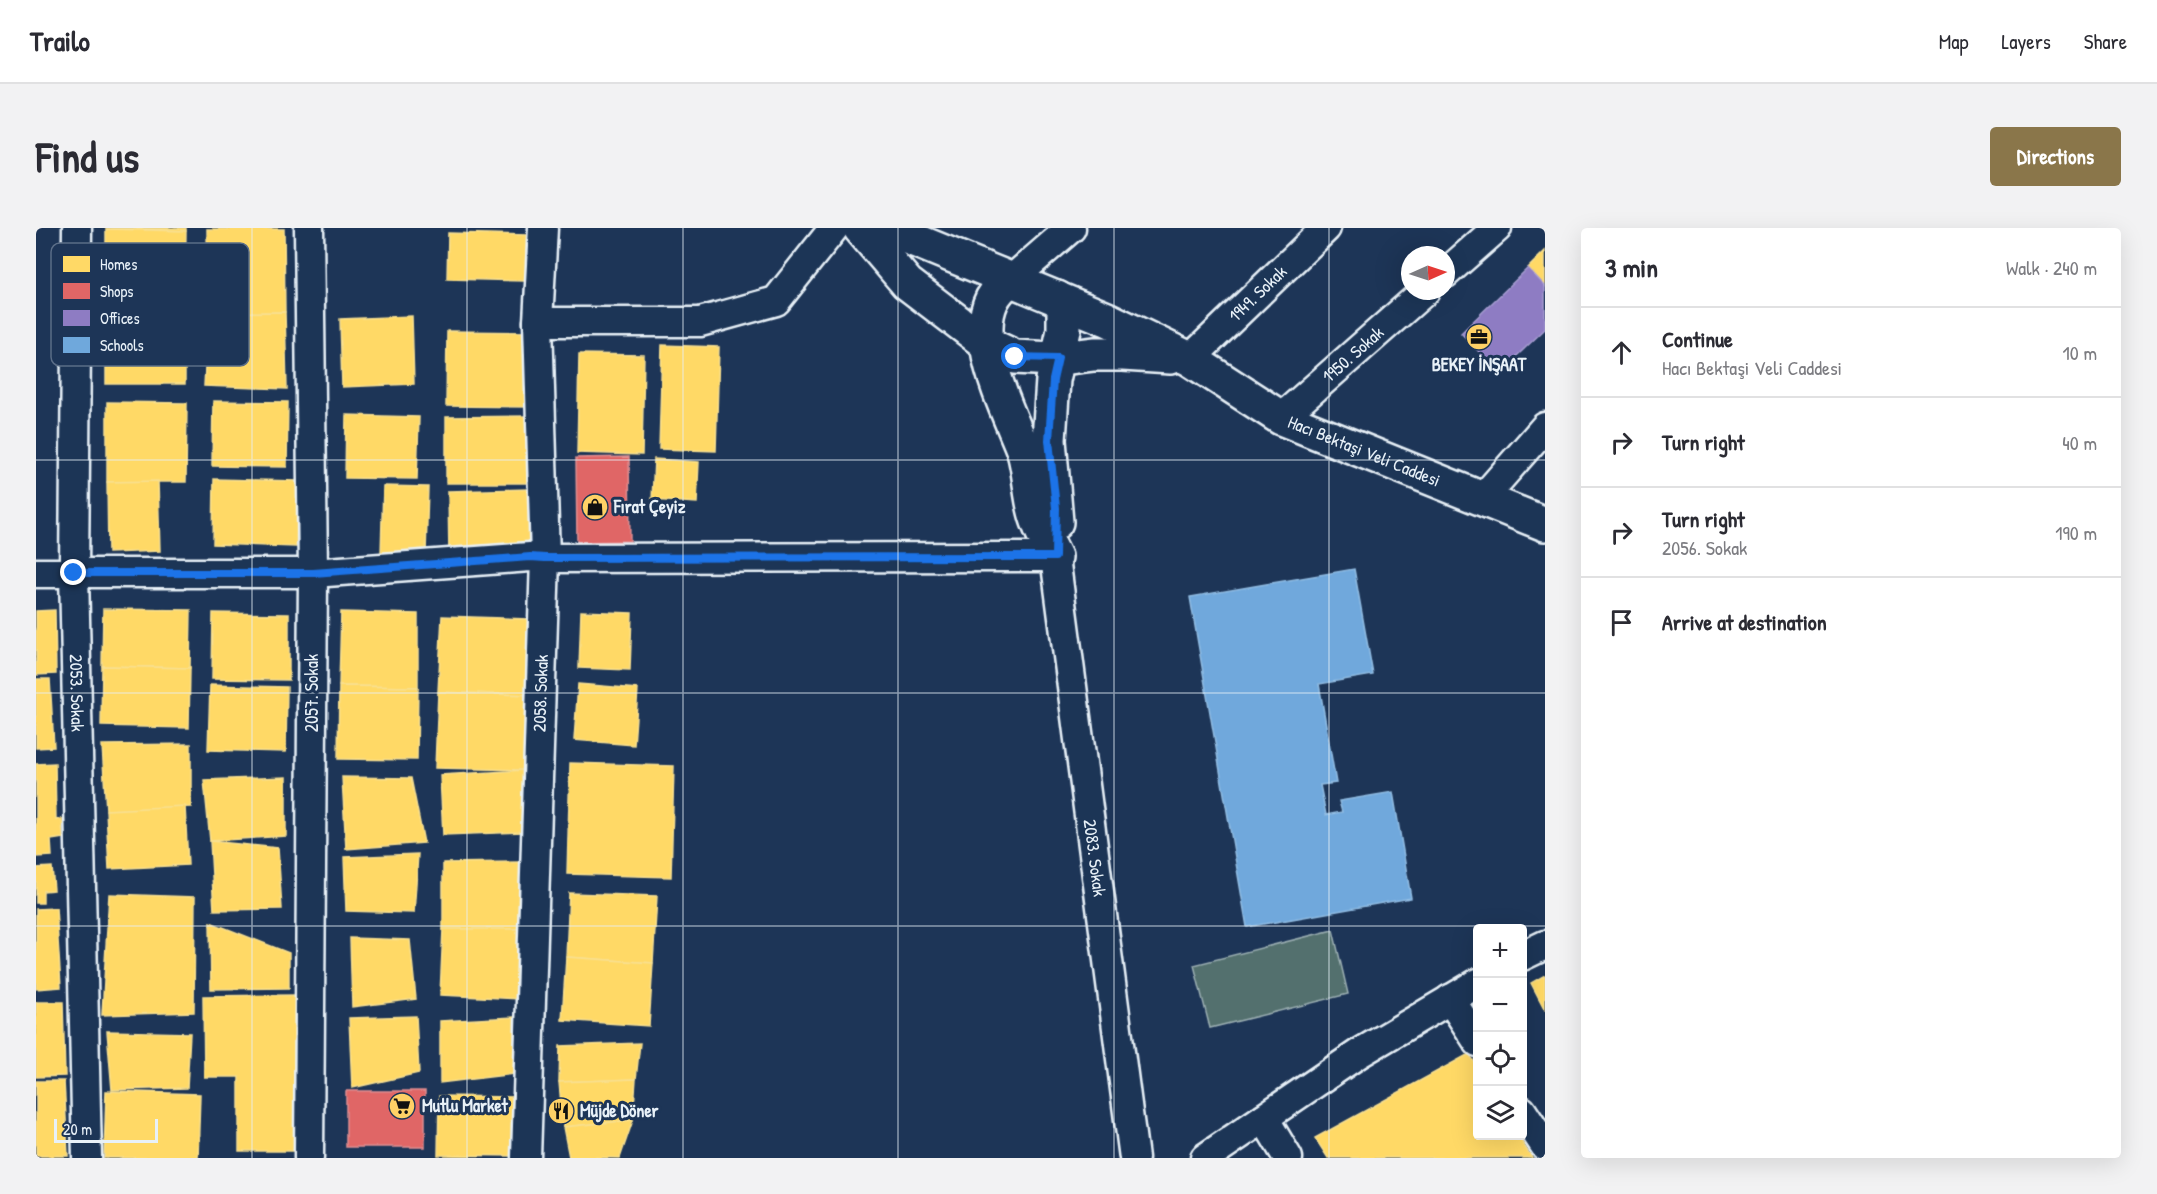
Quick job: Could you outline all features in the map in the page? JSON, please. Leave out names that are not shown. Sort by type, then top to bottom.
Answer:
[{"type":"street","name":"2053. Sokak","points":[[77,228],[77,243]]},
{"type":"street","name":"2057. Sokak","points":[[309,228],[313,573],[309,1158]]},
{"type":"street","name":"2058. Sokak","points":[[526,1158],[545,558],[538,322],[543,228]]},
{"type":"street","points":[[538,322],[700,322],[776,301],[834,228]]},
{"type":"street","name":"Hacı Bektaşi Veli Caddesi","points":[[860,228],[907,283],[987,344],[1015,357],[1058,358],[1123,354],[1190,359]]},
{"type":"street","name":"Hacı Bektaşi Veli Caddesi","points":[[885,228],[1107,319],[1190,359],[1281,418],[1545,524]]},
{"type":"street","points":[[1055,557],[1036,517],[1025,455],[991,364],[986,329],[991,306],[1001,286],[1071,228]]},
{"type":"street","name":"1949. Sokak","points":[[1190,359],[1326,228]]},
{"type":"street","points":[[1455,265],[1497,228]]},
{"type":"street","points":[[1055,557],[1056,508],[1049,440],[1053,380],[1064,330],[1064,308],[1058,298]]},
{"type":"street","name":"1950. Sokak","points":[[1281,418],[1415,300]]},
{"type":"street","name":"2053. Sokak","points":[[76,366],[74,573],[87,1158]]},
{"type":"street","points":[[1482,499],[1545,427]]},
{"type":"street","points":[[36,573],[313,573],[530,557],[1055,557]]},
{"type":"street","name":"2083. Sokak","points":[[1055,557],[1134,1158]]},
{"type":"street","points":[[1527,954],[1545,945]]},
{"type":"street","points":[[1205,1158],[1358,1054],[1473,986]]},
{"type":"street","points":[[1450,999],[1473,1034]]},
{"type":"street","points":[[1264,1118],[1288,1158]]},
{"type":"street","points":[[1527,1119],[1545,1146]]},
{"type":"green space","points":[[1333,930],[1348,994],[1210,1028],[1194,965]]},
{"type":"building: Homes","points":[[106,228],[186,228],[186,231]]},
{"type":"building: Homes","points":[[106,229],[186,231],[186,243],[106,243]]},
{"type":"building: Homes","points":[[207,229],[284,229],[285,312],[249,312],[249,243],[207,243]]},
{"type":"building: Homes","points":[[448,233],[526,235],[525,281],[447,279]]},
{"type":"building: Homes","points":[[1545,251],[1545,286],[1528,268]]},
{"type":"building: Homes","points":[[249,312],[285,312],[287,389],[204,386],[205,366],[249,366]]},
{"type":"building: Homes","points":[[412,316],[414,384],[342,387],[340,319]]},
{"type":"building: Homes","points":[[447,331],[533,332],[532,407],[446,406]]},
{"type":"building: Homes","points":[[662,345],[719,347],[716,451],[659,449]]},
{"type":"building: Homes","points":[[579,354],[644,355],[642,455],[577,453]]},
{"type":"building: Homes","points":[[106,366],[185,366],[185,384],[106,384]]},
{"type":"building: Homes","points":[[213,401],[288,402],[287,467],[212,466]]},
{"type":"building: Homes","points":[[107,402],[187,403],[186,482],[107,482]]},
{"type":"building: Homes","points":[[346,415],[419,417],[417,479],[345,478]]},
{"type":"building: Homes","points":[[530,416],[530,483],[446,483],[446,417]]},
{"type":"building: Homes","points":[[654,459],[699,462],[697,503],[652,500]]},
{"type":"building: Homes","points":[[214,479],[297,481],[296,547],[213,544]]},
{"type":"building: Homes","points":[[158,481],[160,551],[108,553],[107,482]]},
{"type":"building: Homes","points":[[383,486],[428,487],[426,554],[381,553]]},
{"type":"building: Homes","points":[[529,489],[530,557],[449,558],[448,491]]},
{"type":"building: Homes","points":[[103,609],[191,610],[190,668],[102,666]]},
{"type":"building: Homes","points":[[55,610],[56,674],[36,675],[36,611]]},
{"type":"building: Homes","points":[[581,611],[632,613],[630,670],[579,668]]},
{"type":"building: Homes","points":[[341,612],[418,614],[418,687],[339,686]]},
{"type":"building: Homes","points":[[213,613],[289,614],[289,680],[212,679]]},
{"type":"building: Homes","points":[[442,616],[528,619],[528,695],[438,692]]},
{"type":"building: Homes","points":[[102,666],[190,668],[189,728],[101,726]]},
{"type":"building: Homes","points":[[36,679],[50,679],[54,747],[36,748]]},
{"type":"building: Homes","points":[[578,684],[638,689],[634,745],[574,740]]},
{"type":"building: Homes","points":[[210,685],[287,687],[286,752],[208,750]]},
{"type":"building: Homes","points":[[339,686],[418,687],[417,760],[338,759]]},
{"type":"building: Homes","points":[[438,692],[528,695],[525,770],[435,768]]},
{"type":"building: Homes","points":[[191,744],[191,807],[106,810],[102,745]]},
{"type":"building: Homes","points":[[55,763],[56,820],[62,819],[63,838],[51,840],[52,856],[36,857],[36,764]]},
{"type":"building: Homes","points":[[570,763],[674,766],[671,877],[567,874]]},
{"type":"building: Homes","points":[[525,770],[524,832],[443,835],[440,775]]},
{"type":"building: Homes","points":[[286,777],[286,836],[210,841],[204,780]]},
{"type":"building: Homes","points":[[342,777],[411,778],[424,843],[346,849]]},
{"type":"building: Homes","points":[[185,806],[188,865],[109,869],[106,810]]},
{"type":"building: Homes","points":[[210,841],[278,848],[282,909],[214,910]]},
{"type":"building: Homes","points":[[418,854],[414,913],[346,911],[344,857]]},
{"type":"building: Homes","points":[[522,862],[522,929],[443,929],[443,863]]},
{"type":"building: Homes","points":[[52,867],[54,890],[43,891],[43,903],[36,903],[36,868]]},
{"type":"building: Homes","points":[[569,893],[657,896],[653,963],[566,957]]},
{"type":"building: Homes","points":[[109,894],[195,897],[194,1012],[102,1015]]},
{"type":"building: Homes","points":[[56,908],[61,987],[36,989],[36,909]]},
{"type":"building: Homes","points":[[210,922],[289,953],[289,988],[211,989]]},
{"type":"building: Homes","points":[[443,929],[522,929],[521,999],[440,995]]},
{"type":"building: Homes","points":[[350,938],[410,940],[416,999],[352,1007]]},
{"type":"building: Homes","points":[[566,957],[653,963],[649,1026],[562,1020]]},
{"type":"building: Homes","points":[[1545,975],[1545,1010],[1531,983]]},
{"type":"building: Homes","points":[[297,995],[297,1151],[239,1151],[239,1077],[204,1077],[203,996]]},
{"type":"building: Homes","points":[[36,1002],[63,1002],[65,1076],[36,1077]]},
{"type":"building: Homes","points":[[416,1016],[419,1073],[352,1088],[349,1018]]},
{"type":"building: Homes","points":[[514,1017],[514,1074],[440,1083],[440,1021]]},
{"type":"building: Homes","points":[[107,1031],[190,1033],[187,1088],[112,1090]]},
{"type":"building: Homes","points":[[640,1043],[636,1079],[559,1082],[560,1046]]},
{"type":"building: Homes","points":[[1469,1054],[1473,1060],[1473,1140],[1521,1140],[1532,1158],[1328,1158],[1315,1138]]},
{"type":"building: Homes","points":[[636,1079],[633,1120],[563,1127],[559,1082]]},
{"type":"building: Homes","points":[[36,1081],[64,1081],[68,1156],[36,1156]]},
{"type":"building: Homes","points":[[106,1091],[200,1094],[198,1158],[104,1158]]},
{"type":"building: Homes","points":[[439,1096],[516,1097],[515,1156],[438,1155]]},
{"type":"building: Homes","points":[[633,1120],[620,1158],[569,1157],[563,1127]]},
{"type":"building: Shops","points":[[629,457],[630,541],[577,542],[576,458]]},
{"type":"building: Shops","points":[[346,1091],[425,1091],[425,1147],[346,1147]]},
{"type":"building: Offices","points":[[1528,268],[1545,286],[1545,329],[1499,373],[1461,333]]},
{"type":"building: Schools","points":[[1354,569],[1373,675],[1319,684],[1336,783],[1320,785],[1326,815],[1342,812],[1339,801],[1393,792],[1411,898],[1247,927],[1190,597]]},
{"type":"place","name":"BEKEY İNŞAAT","points":[[1479,337]]},
{"type":"place","name":"Fırat Çeyiz","points":[[595,507]]},
{"type":"place","name":"Mutlu Market","points":[[402,1106]]},
{"type":"place","name":"Müjde Döner","points":[[561,1111]]},
{"type":"route","points":[[74,573],[313,573],[530,557],[644,559],[1055,557],[1056,508],[1049,440],[1053,380],[1058,358],[1015,357]]}]
